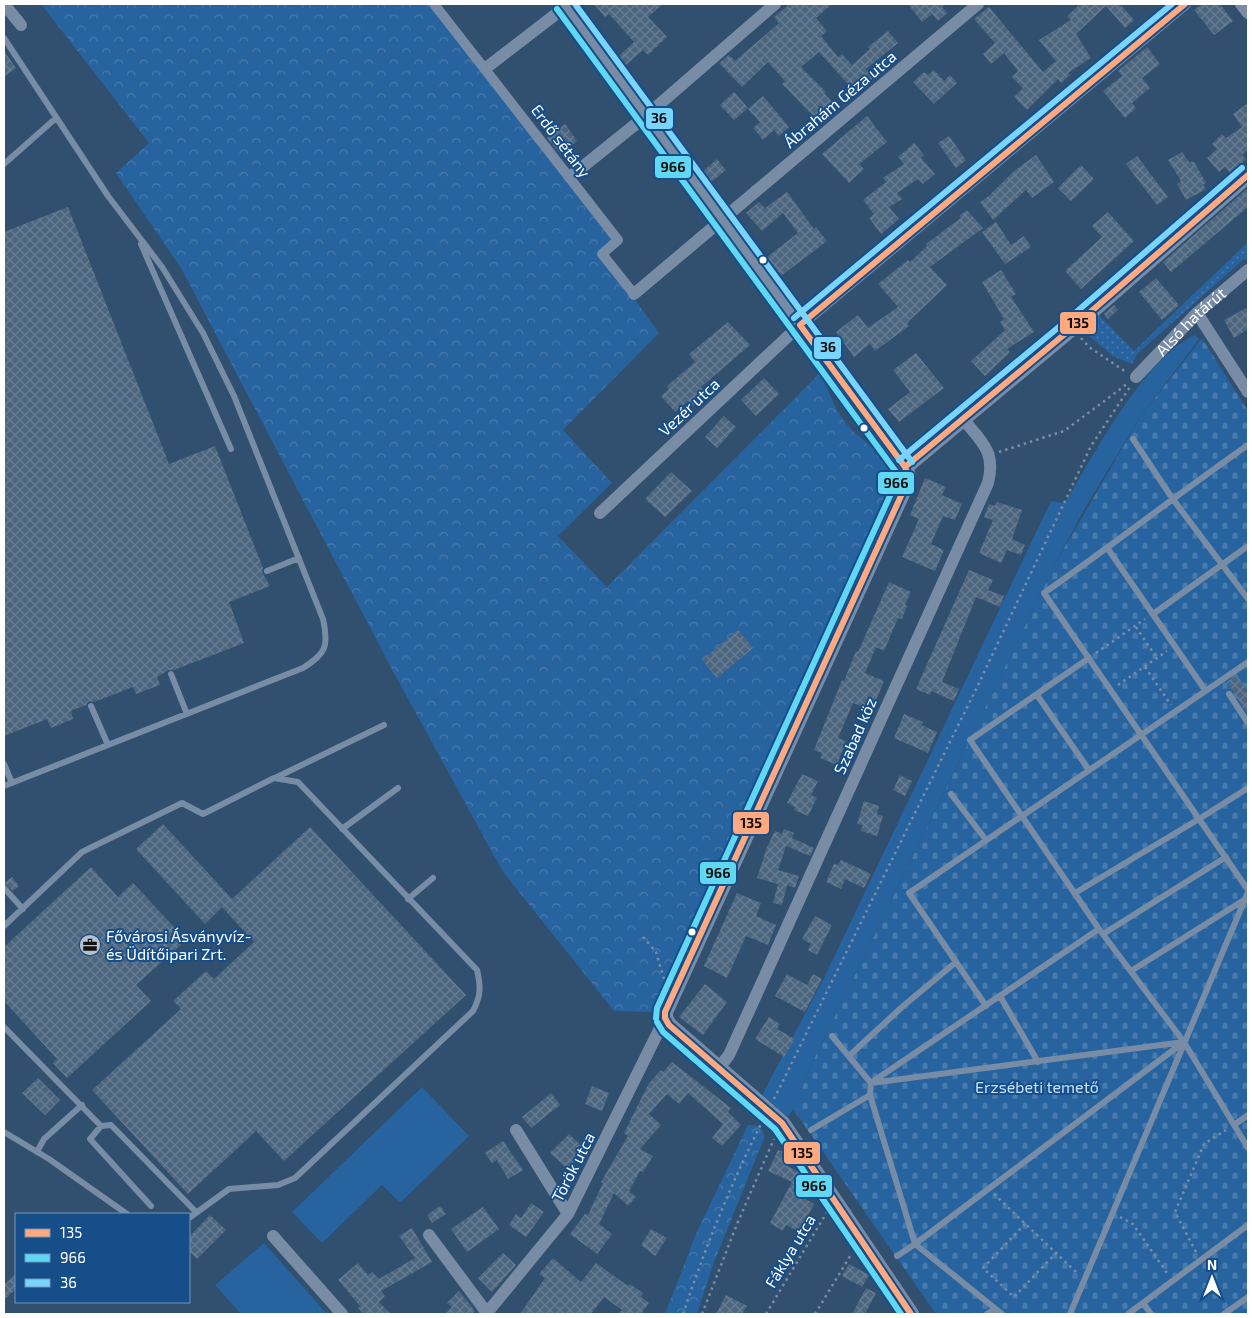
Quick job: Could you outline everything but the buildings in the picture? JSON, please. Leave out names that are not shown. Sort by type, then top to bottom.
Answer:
[{"type":"street","name":"Erdő sétány","points":[[434,4],[486,68],[618,240],[602,254],[634,294]]},
{"type":"street","points":[[570,177],[647,115],[776,4]]},
{"type":"street","name":"Ábrahám Géza utca","points":[[634,294],[978,4]]},
{"type":"street","name":"Vezér utca","points":[[600,513],[800,324],[1185,4]]},
{"type":"street","points":[[1241,4],[1248,13]]},
{"type":"street","points":[[7,5],[21,25]]},
{"type":"street","points":[[486,68],[566,5],[905,467],[908,476],[906,485],[665,1012],[665,1018],[669,1025],[768,1111],[788,1132],[911,1314]]},
{"type":"street","points":[[905,467],[1072,328],[1248,175]]},
{"type":"street","name":"Alsó határút","points":[[1136,377],[1197,313],[1248,270]]},
{"type":"street","points":[[1197,313],[1248,392]]},
{"type":"street","points":[[964,419],[990,455]]},
{"type":"street","name":"Szabad köz","points":[[719,1068],[729,1055],[988,483],[991,470],[990,455]]},
{"type":"street","name":"Török utca","points":[[487,1314],[568,1214],[665,1018]]},
{"type":"street","points":[[516,1130],[568,1214]]},
{"type":"street","points":[[429,1235],[487,1314]]},
{"type":"street","points":[[273,1236],[342,1314]]},
{"type":"lane","points":[[4,38],[108,196],[162,267],[207,341],[234,396],[323,619],[327,635],[326,648],[318,658],[303,668],[4,786]]},
{"type":"lane","points":[[4,164],[56,118]]},
{"type":"lane","points":[[136,231],[231,449]]},
{"type":"lane","points":[[1133,439],[1172,498],[1248,600]]},
{"type":"lane","points":[[1070,1314],[1248,891],[1044,593],[1108,549],[1172,498],[1248,445]]},
{"type":"lane","points":[[1153,614],[1248,546]]},
{"type":"lane","points":[[1108,549],[1205,690]]},
{"type":"lane","points":[[267,571],[299,558]]},
{"type":"lane","points":[[1089,658],[970,740],[1101,931],[1184,1042],[1248,1148]]},
{"type":"lane","points":[[986,1006],[909,893],[1248,662]]},
{"type":"lane","points":[[171,674],[187,714]]},
{"type":"lane","points":[[1229,694],[1248,723]]},
{"type":"lane","points":[[1037,695],[1089,770]]},
{"type":"lane","points":[[91,706],[108,745]]},
{"type":"lane","points":[[4,926],[82,852],[182,803],[204,814],[384,725]]},
{"type":"lane","points":[[4,764],[12,783]]},
{"type":"lane","points":[[190,1217],[230,1189],[278,1185],[295,1178],[473,1011],[479,1000],[481,987],[477,970],[298,782],[274,778]]},
{"type":"lane","points":[[342,829],[398,788]]},
{"type":"lane","points":[[1075,893],[1248,788]]},
{"type":"lane","points":[[950,794],[986,840]]},
{"type":"lane","points":[[871,1083],[1101,931],[1226,857]]},
{"type":"lane","points":[[408,899],[432,878]]},
{"type":"lane","points":[[4,888],[23,909]]},
{"type":"lane","points":[[1131,971],[1245,900]]},
{"type":"lane","points":[[850,1055],[902,1007],[956,962]]},
{"type":"lane","points":[[1000,996],[1038,1062]]},
{"type":"lane","points":[[4,1027],[101,1126]]},
{"type":"lane","points":[[832,1036],[850,1055],[871,1083],[870,1095],[916,1244],[1002,1314]]},
{"type":"lane","points":[[871,1083],[1184,1042]]},
{"type":"lane","points":[[897,1256],[989,1190],[1184,1042]]},
{"type":"lane","points":[[811,1130],[870,1095]]},
{"type":"lane","points":[[37,1152],[44,1139],[82,1105]]},
{"type":"lane","points":[[1234,1125],[1248,1115]]},
{"type":"lane","points":[[151,1206],[90,1139],[101,1126],[111,1125],[196,1212]]},
{"type":"lane","points":[[4,1132],[37,1152],[126,1213]]},
{"type":"lane","points":[[1128,1314],[1248,1224]]},
{"type":"lane","points":[[1224,1314],[1248,1297]]},
{"type":"lane","points":[[1143,1303],[1151,1314]]},
{"type":"lane","points":[[987,1314],[995,1308]]},
{"type":"path","points":[[1072,328],[1089,347],[1115,366],[1136,377]]},
{"type":"path","points":[[990,455],[1064,431],[1136,377]]},
{"type":"path","points":[[684,1314],[703,1254],[734,1178],[788,1075],[975,692],[1091,446],[1136,377]]},
{"type":"path","points":[[1089,658],[1153,614]]},
{"type":"path","points":[[1135,626],[1157,658]]},
{"type":"path","points":[[1111,690],[1175,646]]},
{"type":"path","points":[[1145,667],[1176,711]]},
{"type":"path","points":[[643,937],[660,959],[664,983]]},
{"type":"path","points":[[1200,1260],[1175,1212],[1204,1144],[1234,1125]]},
{"type":"path","points":[[702,1314],[737,1224],[774,1139]]},
{"type":"path","points":[[989,1190],[1084,1280]]},
{"type":"path","name":"Fáklya utca","points":[[766,1314],[834,1200]]},
{"type":"path","points":[[1112,1212],[1133,1224],[1172,1280]]},
{"type":"path","points":[[1025,1224],[983,1268],[1014,1297],[1056,1253]]},
{"type":"path","points":[[815,1314],[861,1239]]},
{"type":"green space","points":[[41,4],[434,4],[618,240],[602,254],[659,333],[563,430],[612,483],[558,536],[607,587],[820,373],[841,417],[852,430],[878,453],[892,471],[895,481],[894,492],[651,1012],[614,1011],[503,872],[395,675],[181,268],[116,173],[149,143]]},
{"type":"green space","points":[[1248,242],[1248,258],[1243,260],[1137,354],[1132,364],[1113,356],[1081,329],[1098,314],[1134,351]]},
{"type":"green space","points":[[1195,335],[1199,339],[1141,416],[1089,501],[1056,562],[813,1061],[788,1117],[762,1095],[825,976],[1051,501],[1065,503],[1105,435],[1139,385],[1176,347]]},
{"type":"green space","name":"Erzsébeti temető","points":[[1202,338],[1248,411],[1248,1314],[936,1314],[793,1109],[813,1061],[1056,562],[1141,416]]},
{"type":"green space","points":[[422,1087],[469,1136],[400,1203],[382,1185],[322,1243],[292,1212]]},
{"type":"green space","points":[[748,1125],[760,1126],[765,1136],[714,1262],[697,1314],[665,1314],[696,1234]]},
{"type":"green space","points":[[264,1243],[327,1314],[241,1314],[215,1285]]},
{"type":"transit line","name":"36","points":[[575,4],[912,462]]},
{"type":"transit line","name":"36","points":[[794,318],[1172,4]]},
{"type":"transit line","name":"135","points":[[665,1018],[665,1012],[906,485],[908,476],[905,467],[800,325],[1185,4]]},
{"type":"transit line","name":"966","points":[[557,9],[899,476],[657,1008],[656,1018]]},
{"type":"transit line","name":"36","points":[[899,460],[1066,321],[1242,168]]},
{"type":"transit line","name":"135","points":[[905,467],[1072,328],[1248,175]]},
{"type":"transit line","name":"135","points":[[665,1018],[669,1025],[782,1123],[911,1314]]},
{"type":"transit line","name":"966","points":[[657,1022],[663,1032],[775,1129],[901,1314]]},
{"type":"place","name":"Fővárosi Ásványvíz- és Üdítőipari Zrt.","points":[[90,945]]}]
